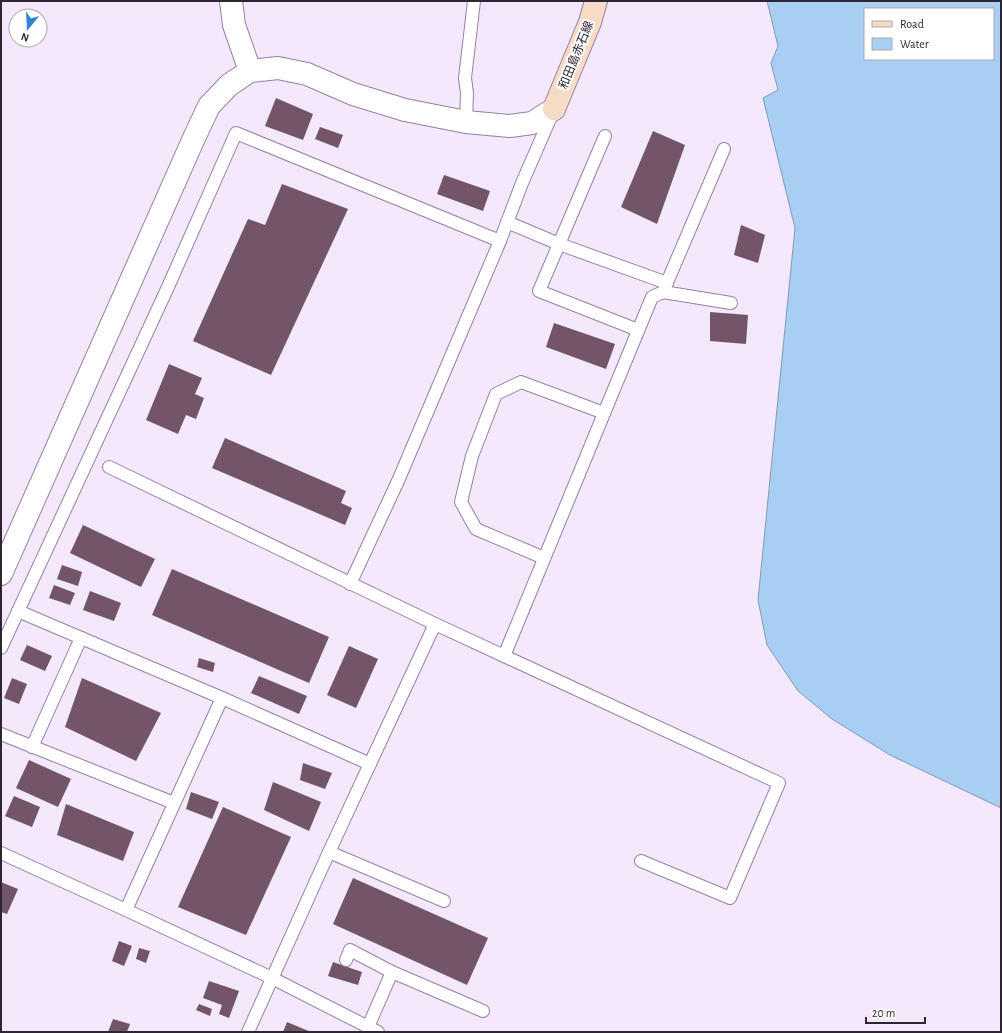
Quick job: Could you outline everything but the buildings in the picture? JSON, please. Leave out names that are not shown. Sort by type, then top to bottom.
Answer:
[{"type":"main road","name":"和田島赤石線","points":[[554,109],[590,22],[596,1]]},
{"type":"street","points":[[231,1],[234,25],[250,71]]},
{"type":"street","points":[[1,574],[209,106],[229,85],[250,71],[278,68],[308,74],[354,94],[405,110],[466,122],[510,126],[532,123],[554,109]]},
{"type":"lane","points":[[466,122],[467,93],[465,78],[474,1]]},
{"type":"lane","points":[[350,584],[398,481],[500,241],[522,183],[554,109]]},
{"type":"lane","points":[[1,648],[168,287],[236,133],[500,241]]},
{"type":"lane","points":[[605,136],[539,291],[638,330]]},
{"type":"lane","points":[[504,656],[638,330],[652,298],[665,287],[724,149]]},
{"type":"lane","points":[[507,222],[665,287],[731,303]]},
{"type":"lane","points":[[544,558],[476,529],[461,502],[472,456],[496,394],[521,382],[604,413]]},
{"type":"lane","points":[[109,467],[434,624],[779,783],[730,898],[641,861]]},
{"type":"lane","points":[[18,611],[222,698],[370,764]]},
{"type":"lane","points":[[248,1032],[434,624]]},
{"type":"lane","points":[[32,747],[81,638]]},
{"type":"lane","points":[[126,910],[222,698]]},
{"type":"lane","points":[[1,734],[174,803]]},
{"type":"lane","points":[[329,852],[444,901]]},
{"type":"lane","points":[[1,853],[272,978],[373,1030],[392,972]]},
{"type":"lane","points":[[346,960],[350,950],[392,972],[483,1010]]},
{"type":"water","points":[[767,1],[1001,1],[1001,808],[890,755],[832,719],[798,691],[767,645],[758,600],[795,228],[763,98],[778,90],[771,63],[778,46]]}]
